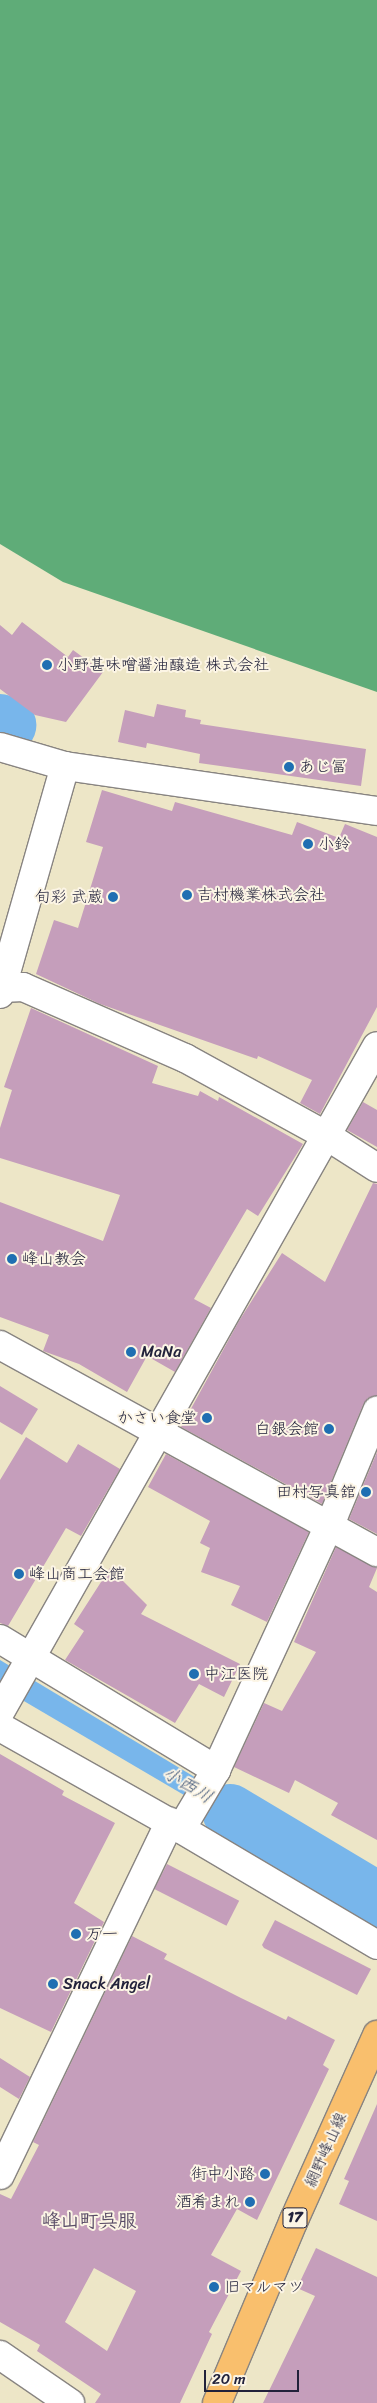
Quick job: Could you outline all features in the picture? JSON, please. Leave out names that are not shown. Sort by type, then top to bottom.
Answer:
[{"type":"main road","name":"網野峰山線","points":[[217,2403],[294,2220],[377,2035]]},
{"type":"street","points":[[0,747],[65,766],[377,811]]},
{"type":"street","points":[[65,766],[1,991],[23,987],[185,1058],[327,1136],[377,1168]]},
{"type":"street","points":[[377,1046],[28,1660],[2,1714],[180,1821],[377,1945]]},
{"type":"street","points":[[0,1345],[377,1552]]},
{"type":"street","points":[[0,2175],[180,1821],[214,1773],[328,1524],[377,1411]]},
{"type":"street","points":[[0,1639],[28,1660],[214,1773]]},
{"type":"street","points":[[0,2355],[70,2403]]},
{"type":"green space","points":[[0,0],[377,0],[377,692],[63,582],[0,544]]},
{"type":"water","points":[[0,1660],[301,1841],[293,1859],[0,1687]]},
{"type":"building","name":"小野甚味噌醤油醸造 株式会社","points":[[22,622],[68,657],[73,650],[103,672],[66,722],[35,715],[0,689],[0,625],[12,635]]},
{"type":"building","points":[[157,704],[186,710],[185,717],[201,720],[200,724],[366,749],[361,786],[199,763],[200,754],[147,743],[146,748],[118,742],[125,710],[154,717]]},
{"type":"building","points":[[102,790],[172,811],[175,802],[292,835],[297,822],[339,838],[345,824],[377,837],[377,1007],[320,1114],[300,1103],[312,1080],[258,1056],[257,1059],[100,1004],[36,974],[54,920],[78,928],[103,847],[86,842]]},
{"type":"building","points":[[31,1008],[158,1066],[152,1083],[198,1096],[200,1091],[218,1101],[219,1097],[303,1144],[258,1216],[247,1209],[194,1299],[211,1308],[175,1372],[147,1356],[127,1392],[79,1364],[43,1351],[49,1335],[0,1317],[0,1202],[103,1241],[120,1195],[0,1158],[0,1128],[12,1090],[4,1087]]},
{"type":"building","points":[[363,1102],[377,1110],[377,1147],[347,1130]]},
{"type":"building","points":[[373,1183],[377,1184],[377,1396],[368,1398],[363,1405],[322,1504],[181,1427],[239,1321],[282,1253],[325,1282]]},
{"type":"building","points":[[0,1386],[38,1409],[22,1435],[0,1422]]},
{"type":"building","points":[[26,1437],[67,1463],[78,1444],[120,1469],[81,1536],[66,1528],[8,1626],[0,1623],[0,1480]]},
{"type":"building","name":"田村写真舘","points":[[377,1452],[377,1534],[349,1519]]},
{"type":"building","points":[[166,1454],[309,1532],[267,1622],[231,1605],[240,1586],[201,1572],[210,1548],[200,1543],[210,1521],[148,1487]]},
{"type":"building","points":[[336,1547],[377,1568],[369,1587],[377,1592],[377,1840],[331,1815],[338,1803],[295,1780],[289,1793],[234,1767],[264,1703],[282,1711],[316,1652],[294,1642]]},
{"type":"building","points":[[110,1568],[147,1605],[141,1614],[240,1664],[224,1697],[199,1684],[175,1723],[65,1660],[84,1631],[74,1624]]},
{"type":"building","points":[[0,1754],[64,1791],[62,1795],[115,1823],[74,1903],[104,1922],[51,2032],[0,2008]]},
{"type":"building","points":[[167,1864],[239,1901],[226,1926],[154,1889]]},
{"type":"building","points":[[275,1920],[371,1969],[357,1995],[264,1948],[262,1945]]},
{"type":"building","points":[[132,1936],[167,1954],[164,1959],[286,2020],[288,2016],[335,2040],[323,2065],[329,2069],[257,2220],[237,2209],[211,2255],[241,2271],[209,2332],[212,2334],[180,2403],[95,2403],[101,2394],[37,2351],[40,2345],[0,2322],[0,2194],[11,2199],[39,2145],[33,2142]],"holes":[[[94,2268],[136,2291],[107,2351],[65,2322]]]},
{"type":"building","points":[[0,2058],[30,2077],[19,2099],[0,2087]]},
{"type":"building","points":[[377,2104],[377,2221],[339,2204],[349,2181],[344,2179]]},
{"type":"building","points":[[316,2248],[377,2277],[377,2403],[263,2403],[315,2296],[297,2288]]},
{"type":"waterway","points":[[0,722],[8,725]]},
{"type":"waterway","name":"小西川","points":[[230,1812],[377,1900]]},
{"type":"place","name":"小野甚味噌醤油醸造 株式会社","points":[[47,665]]},
{"type":"place","name":"あじ冨","points":[[289,767]]},
{"type":"place","name":"小鈴","points":[[308,844]]},
{"type":"place","name":"吉村機業株式会社","points":[[187,895]]},
{"type":"place","name":"旬彩 武蔵","points":[[113,897]]},
{"type":"place","name":"峰山教会","points":[[12,1259]]},
{"type":"place","name":"MaNa","points":[[131,1352]]},
{"type":"place","name":"かさい食堂","points":[[207,1418]]},
{"type":"place","name":"白銀会館","points":[[329,1429]]},
{"type":"place","name":"田村写真舘","points":[[366,1492]]},
{"type":"place","name":"峰山商工会館","points":[[19,1574]]},
{"type":"place","name":"中江医院","points":[[194,1674]]},
{"type":"place","name":"万一","points":[[76,1934]]},
{"type":"place","name":"Snack Angel","points":[[53,1984]]},
{"type":"place","name":"街中小路","points":[[265,2174]]},
{"type":"place","name":"酒肴まれ","points":[[250,2202]]},
{"type":"place","name":"旧マルマツ","points":[[214,2287]]},
{"type":"district","name":"峰山町呉服","points":[[89,2221]]}]
